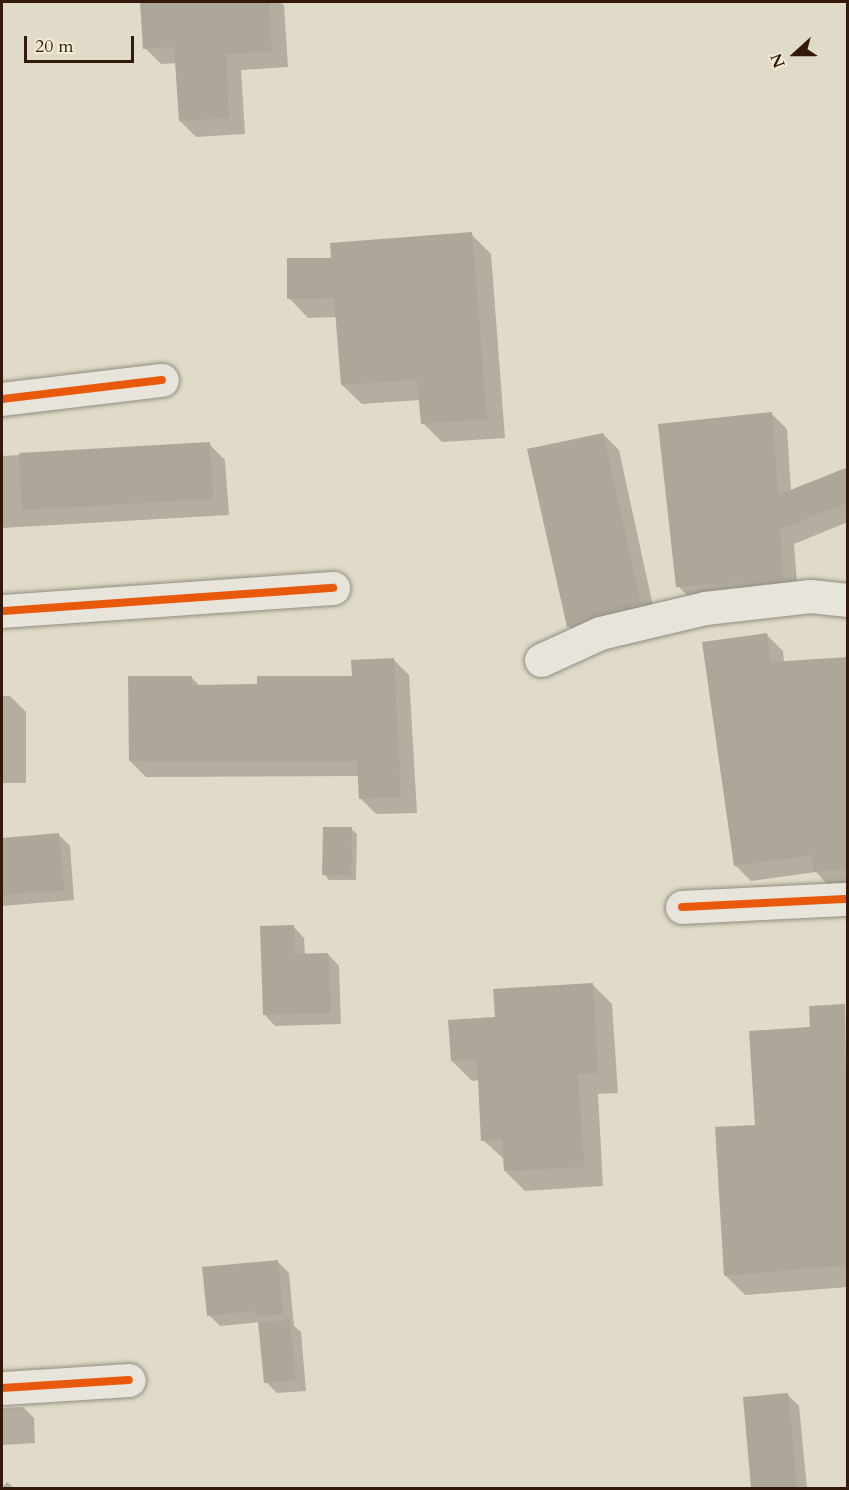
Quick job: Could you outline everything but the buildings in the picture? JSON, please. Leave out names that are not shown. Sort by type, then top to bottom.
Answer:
[{"type":"street","points":[[2,399],[162,380]]},
{"type":"street","points":[[2,611],[333,588]]},
{"type":"street","points":[[541,660],[600,633],[705,608],[810,596],[848,600]]},
{"type":"street","points":[[682,907],[848,899]]},
{"type":"street","points":[[2,1388],[129,1380]]},
{"type":"cycle path","points":[[2,399],[162,380]]},
{"type":"cycle path","points":[[2,611],[333,588]]},
{"type":"cycle path","points":[[682,907],[848,899]]},
{"type":"cycle path","points":[[2,1388],[129,1380]]}]
